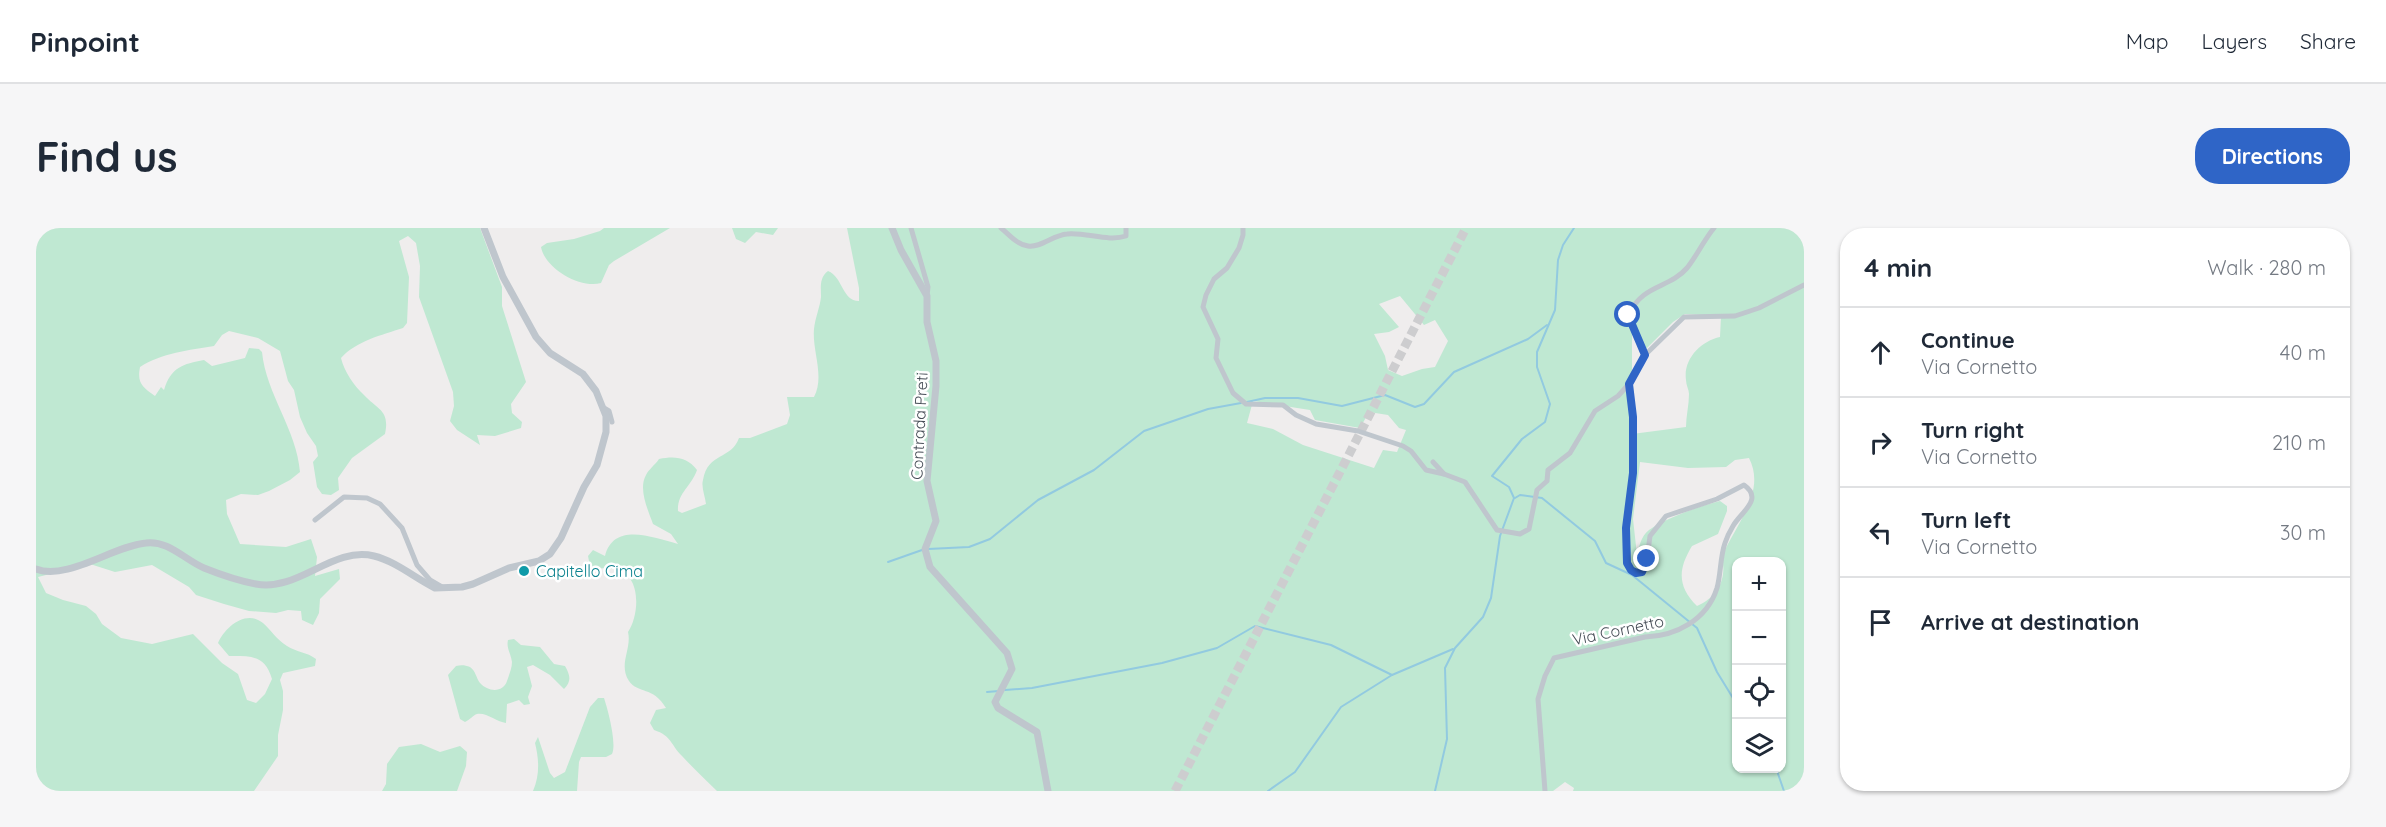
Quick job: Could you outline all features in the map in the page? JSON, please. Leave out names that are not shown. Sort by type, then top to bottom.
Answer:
[{"type":"street","points":[[36,569],[43,572],[65,569],[131,546],[156,543],[172,549],[203,568],[256,584],[278,585],[359,554],[386,560],[435,588],[443,588],[473,584],[509,568],[539,561],[553,551],[601,456],[606,432],[604,408],[589,379],[550,353],[536,337],[503,277],[484,228]]},
{"type":"street","points":[[892,228],[901,250],[927,296]]},
{"type":"street","name":"Contrada Preti","points":[[911,228],[928,287],[927,322],[936,361],[936,386],[927,481],[936,520],[926,552],[930,567],[1007,652],[1012,669],[995,702],[998,708],[1037,732],[1048,791]]},
{"type":"street","points":[[1002,228],[1018,243],[1030,247],[1051,237],[1066,234],[1091,234],[1118,239],[1126,236],[1126,228]]},
{"type":"street","points":[[1243,228],[1239,248],[1227,268],[1214,279],[1203,306],[1205,315],[1218,339],[1216,358],[1233,393],[1246,404],[1283,405],[1296,415],[1316,424],[1358,431],[1403,446],[1411,451],[1426,470],[1465,482],[1497,530],[1520,534],[1529,529],[1537,490],[1547,481],[1548,470],[1570,453],[1595,411],[1618,396],[1629,384],[1645,355],[1684,317],[1735,316],[1759,308],[1804,285]]},
{"type":"street","points":[[1645,355],[1628,315],[1634,304],[1644,294],[1678,275],[1687,267],[1714,228]]},
{"type":"street","name":"Via Cornetto","points":[[1545,791],[1538,699],[1545,676],[1554,658],[1645,637],[1659,637],[1687,626],[1695,620],[1710,604],[1716,589],[1725,544],[1733,525],[1750,504],[1752,495],[1751,490],[1744,484],[1717,499],[1666,516],[1650,536],[1647,559],[1642,572],[1636,573],[1631,570],[1627,563],[1626,528],[1633,473],[1633,417],[1629,384]]},
{"type":"street","points":[[604,408],[609,411],[612,422]]},
{"type":"street","points":[[1433,462],[1444,474]]},
{"type":"street","points":[[315,520],[344,497],[367,498],[380,504],[402,528],[417,565],[430,580],[443,588]]},
{"type":"green space","points":[[36,228],[480,228],[502,287],[502,306],[526,382],[511,404],[512,413],[522,422],[521,428],[495,436],[477,435],[480,445],[457,430],[450,421],[454,406],[453,392],[419,297],[420,266],[416,243],[408,236],[399,241],[409,277],[407,323],[403,328],[354,347],[341,358],[353,383],[382,411],[386,420],[385,434],[352,458],[338,478],[339,490],[331,495],[322,494],[317,487],[313,462],[318,456],[316,446],[300,417],[294,390],[288,381],[280,351],[258,338],[229,331],[222,335],[214,346],[166,355],[140,367],[139,377],[142,384],[155,396],[161,387],[164,390],[174,371],[184,365],[204,360],[212,366],[245,358],[249,348],[259,349],[262,352],[269,383],[293,441],[300,472],[269,491],[258,495],[241,494],[226,500],[227,514],[240,544],[286,547],[311,539],[317,557],[315,576],[339,569],[340,579],[320,599],[319,613],[313,625],[302,620],[301,611],[288,610],[276,613],[249,611],[196,595],[189,587],[152,565],[115,572],[90,564],[38,577],[46,593],[86,606],[96,614],[102,624],[121,638],[152,644],[193,634],[222,663],[238,674],[247,700],[256,703],[265,694],[272,679],[261,661],[250,657],[229,656],[218,643],[231,626],[243,619],[256,619],[287,646],[316,659],[315,666],[283,673],[280,680],[283,691],[283,710],[278,735],[278,756],[254,791],[36,791]]},
{"type":"green space","points":[[604,228],[670,228],[614,261],[609,265],[601,283],[584,283],[565,276],[549,263],[541,247],[547,243],[574,239]]},
{"type":"green space","points":[[732,228],[778,228],[773,235],[756,232],[745,243],[736,239]]},
{"type":"green space","points":[[847,228],[1804,228],[1804,791],[1573,791],[1574,788],[1565,782],[1553,791],[717,791],[682,756],[668,738],[654,730],[650,723],[656,710],[666,708],[656,696],[633,685],[626,675],[628,632],[636,607],[635,588],[631,580],[618,570],[590,566],[588,556],[593,550],[605,556],[610,545],[626,535],[647,536],[678,544],[671,534],[653,524],[643,493],[647,473],[659,459],[675,458],[689,462],[697,470],[680,499],[678,511],[682,513],[706,504],[703,483],[706,471],[714,460],[731,450],[739,438],[750,438],[787,424],[790,415],[787,397],[814,397],[818,372],[814,329],[821,283],[825,274],[828,271],[833,274],[849,297],[859,301],[859,288]],"holes":[[[1400,296],[1424,325],[1435,320],[1448,341],[1435,367],[1402,376],[1388,370],[1385,356],[1374,334],[1389,332],[1399,327],[1379,304]],[[1685,314],[1721,316],[1720,337],[1700,347],[1687,365],[1686,380],[1689,394],[1686,427],[1632,434],[1632,330],[1643,352],[1673,322]],[[1253,401],[1310,410],[1315,420],[1360,428],[1369,412],[1388,415],[1399,428],[1406,430],[1397,452],[1383,450],[1374,468],[1303,445],[1273,429],[1247,423]],[[1749,458],[1754,471],[1752,497],[1722,557],[1723,573],[1719,586],[1710,598],[1697,606],[1690,599],[1683,584],[1684,562],[1692,546],[1718,534],[1727,506],[1720,501],[1664,521],[1644,535],[1637,555],[1633,519],[1640,462],[1688,468],[1726,467],[1735,460]]]},
{"type":"green space","points":[[514,639],[521,645],[540,647],[554,664],[565,666],[569,678],[567,686],[564,689],[550,675],[533,665],[527,667],[532,686],[528,697],[530,704],[524,705],[519,700],[507,704],[506,723],[480,714],[465,722],[460,719],[448,675],[456,666],[466,666],[472,669],[483,686],[495,690],[502,688],[507,681],[512,664],[508,640]]},
{"type":"green space","points":[[598,698],[604,698],[608,710],[613,735],[612,754],[606,757],[581,757],[577,791],[533,791],[538,773],[535,743],[538,737],[550,773],[554,778],[565,772],[590,707]]},
{"type":"green space","points":[[421,744],[440,752],[460,746],[467,752],[466,766],[457,791],[382,791],[386,784],[387,764],[399,747]]},
{"type":"waterway","points":[[1435,791],[1447,739],[1445,668],[1455,648],[1483,617],[1491,598],[1500,536],[1514,498],[1509,487],[1492,476],[1522,439],[1545,422],[1550,404],[1537,367],[1537,352],[1555,310],[1558,260],[1563,245],[1574,228]]},
{"type":"waterway","points":[[1247,402],[1265,398],[1298,398],[1342,406],[1385,395],[1415,407],[1424,404],[1454,372],[1528,339],[1547,325]]},
{"type":"waterway","points":[[928,549],[969,547],[990,539],[1038,500],[1094,470],[1144,431],[1208,409],[1241,403]]},
{"type":"waterway","points":[[1515,498],[1520,495],[1542,498],[1595,541],[1606,563],[1632,575],[1697,628],[1717,672],[1732,696]]},
{"type":"waterway","points":[[888,562],[922,550]]},
{"type":"waterway","points":[[1005,690],[1032,688],[1162,663],[1217,648],[1255,626],[1331,645],[1392,675]]},
{"type":"waterway","points":[[1268,791],[1295,772],[1341,707],[1392,675],[1453,649]]},
{"type":"waterway","points":[[987,692],[999,691]]},
{"type":"waterway","points":[[1778,773],[1784,791]]},
{"type":"tunnel","points":[[1175,791],[1466,228]]},
{"type":"place","name":"Capitello Cima","points":[[524,571]]},
{"type":"route","points":[[1628,315],[1645,355],[1629,384],[1633,417],[1633,473],[1626,528],[1627,563],[1631,570],[1636,573],[1642,572],[1647,559]]}]
